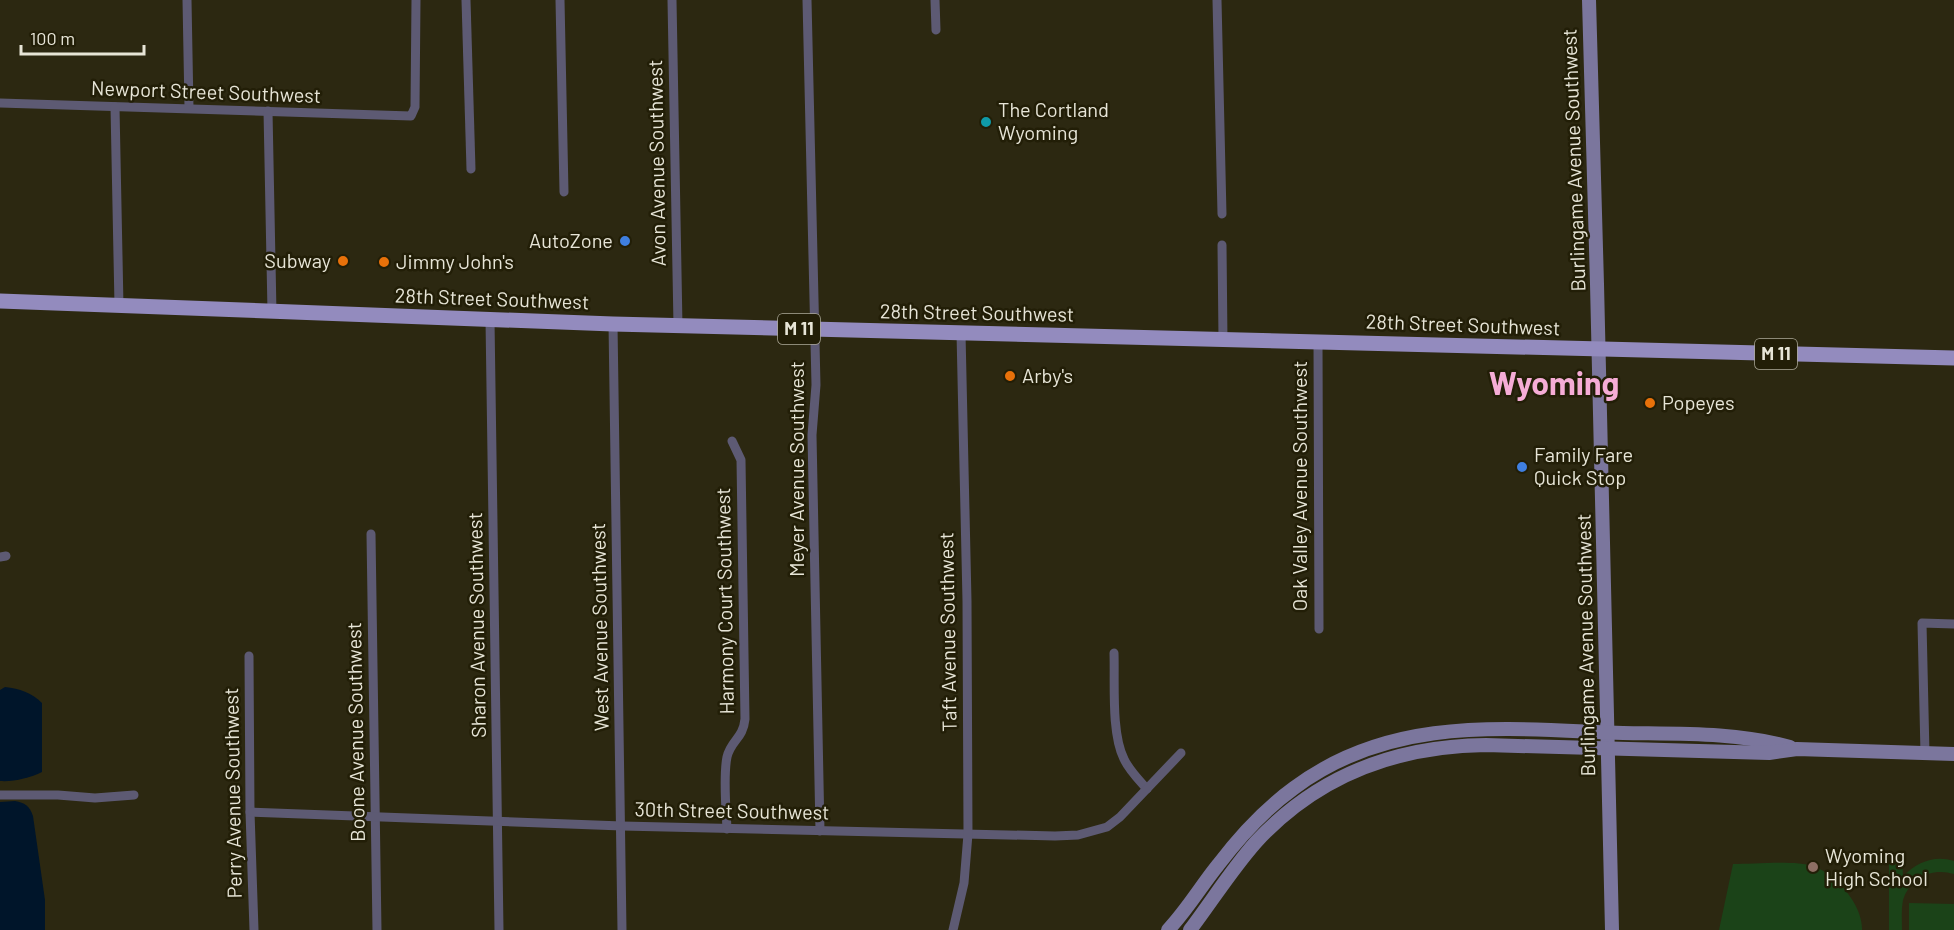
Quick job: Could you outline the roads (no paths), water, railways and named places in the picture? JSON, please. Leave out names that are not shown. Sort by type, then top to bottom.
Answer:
[{"type":"main road","name":"28th Street Southwest","points":[[0,302],[678,326],[1954,358]]},
{"type":"street","points":[[187,0],[189,108]]},
{"type":"street","name":"Newport Street Southwest","points":[[0,103],[411,116],[415,107],[416,0]]},
{"type":"street","points":[[466,0],[471,169]]},
{"type":"street","points":[[560,0],[564,192]]},
{"type":"street","name":"Avon Avenue Southwest","points":[[672,0],[678,326]]},
{"type":"street","name":"Meyer Avenue Southwest","points":[[807,0],[816,385],[812,435],[820,831]]},
{"type":"street","points":[[936,0],[936,30]]},
{"type":"street","points":[[1217,0],[1222,214]]},
{"type":"street","name":"Burlingame Avenue Southwest","points":[[1588,0],[1599,349],[1612,930]]},
{"type":"street","points":[[115,107],[119,306]]},
{"type":"street","points":[[268,111],[272,312]]},
{"type":"street","points":[[1222,245],[1223,340]]},
{"type":"street","name":"Sharon Avenue Southwest","points":[[490,320],[499,930]]},
{"type":"street","name":"West Avenue Southwest","points":[[613,324],[622,930]]},
{"type":"street","name":"Taft Avenue Southwest","points":[[953,930],[964,883],[968,834],[961,333]]},
{"type":"street","name":"Oak Valley Avenue Southwest","points":[[1318,342],[1319,629]]},
{"type":"street","name":"Harmony Court Southwest","points":[[727,829],[726,764],[729,750],[744,730],[745,719],[741,460],[732,441]]},
{"type":"street","name":"Boone Avenue Southwest","points":[[371,534],[377,930]]},
{"type":"street","points":[[1925,754],[1922,623],[1954,624]]},
{"type":"street","points":[[1114,653],[1116,728],[1119,746],[1131,771],[1147,789]]},
{"type":"street","name":"Perry Avenue Southwest","points":[[249,656],[250,812],[254,930]]},
{"type":"street","points":[[1168,930],[1252,825],[1295,787],[1348,756],[1372,746],[1441,731],[1474,728],[1715,735],[1770,742],[1797,749]]},
{"type":"street","points":[[1190,930],[1245,855],[1283,815],[1329,783],[1361,768],[1405,753],[1450,746],[1486,746],[1769,753],[1797,749],[1954,754]]},
{"type":"street","name":"30th Street Southwest","points":[[250,812],[622,826],[1055,836],[1090,832],[1107,826],[1120,817],[1181,753]]},
{"type":"street","points":[[0,795],[58,795],[95,798],[134,795]]},
{"type":"water","points":[[5,687],[25,692],[42,703],[42,772],[21,779],[0,781],[0,690]]},
{"type":"water","points":[[15,801],[26,805],[33,816],[45,900],[45,930],[0,930],[0,802]]},
{"type":"place","name":"The Cortland Wyoming","points":[[986,122]]},
{"type":"place","name":"AutoZone","points":[[625,241]]},
{"type":"place","name":"Subway","points":[[343,261]]},
{"type":"place","name":"Jimmy John's","points":[[384,262]]},
{"type":"place","name":"Arby's","points":[[1010,376]]},
{"type":"place","name":"Popeyes","points":[[1650,403]]},
{"type":"place","name":"Family Fare Quick Stop","points":[[1522,467]]},
{"type":"place","name":"Wyoming High School","points":[[1813,867]]},
{"type":"district","name":"Wyoming","points":[[1554,384]]}]
